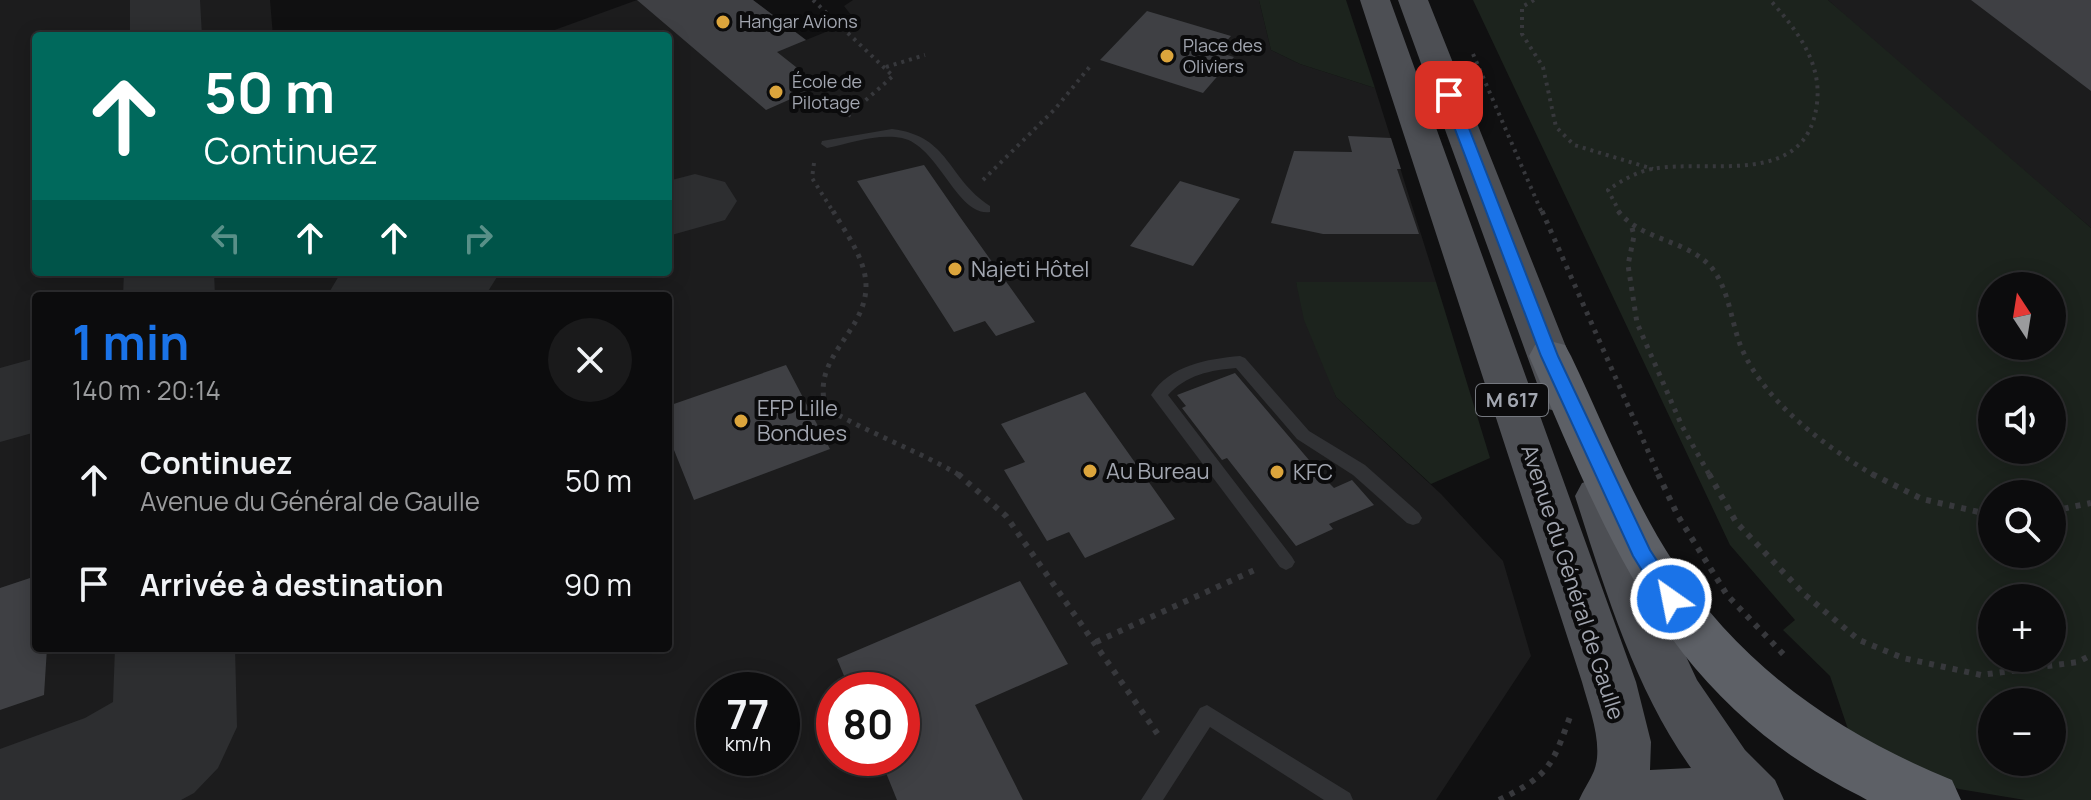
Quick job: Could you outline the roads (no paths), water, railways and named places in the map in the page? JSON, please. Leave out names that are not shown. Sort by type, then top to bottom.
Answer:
[{"type":"highway","points":[[1550,356],[1643,556],[1682,614],[1746,685],[1798,731],[1846,759],[1932,800]]},
{"type":"main road","name":"Avenue du Général de Gaulle","points":[[1375,0],[1609,682],[1625,746],[1624,768],[1616,791],[1608,800]]},
{"type":"main road","name":"M 617","points":[[1413,0],[1550,356],[1658,657],[1709,749],[1755,800]]},
{"type":"main road","points":[[1633,800],[1683,795],[1721,800]]},
{"type":"lane","points":[[827,144],[885,133],[912,135],[938,154],[966,198],[985,209]]},
{"type":"lane","points":[[1284,559],[1159,395],[1168,382],[1212,364],[1240,362],[1303,435],[1359,470],[1413,518]]},
{"type":"lane","points":[[1151,800],[1207,714],[1343,800]]},
{"type":"place","name":"Hangar Avions","points":[[723,22]]},
{"type":"place","name":"Place des Oliviers","points":[[1167,56]]},
{"type":"place","name":"École de Pilotage","points":[[776,92]]},
{"type":"place","name":"Najeti Hôtel","points":[[955,269]]},
{"type":"place","name":"EFP Lille Bondues","points":[[741,421]]},
{"type":"place","name":"Au Bureau","points":[[1090,471]]},
{"type":"place","name":"KFC","points":[[1277,472]]}]
